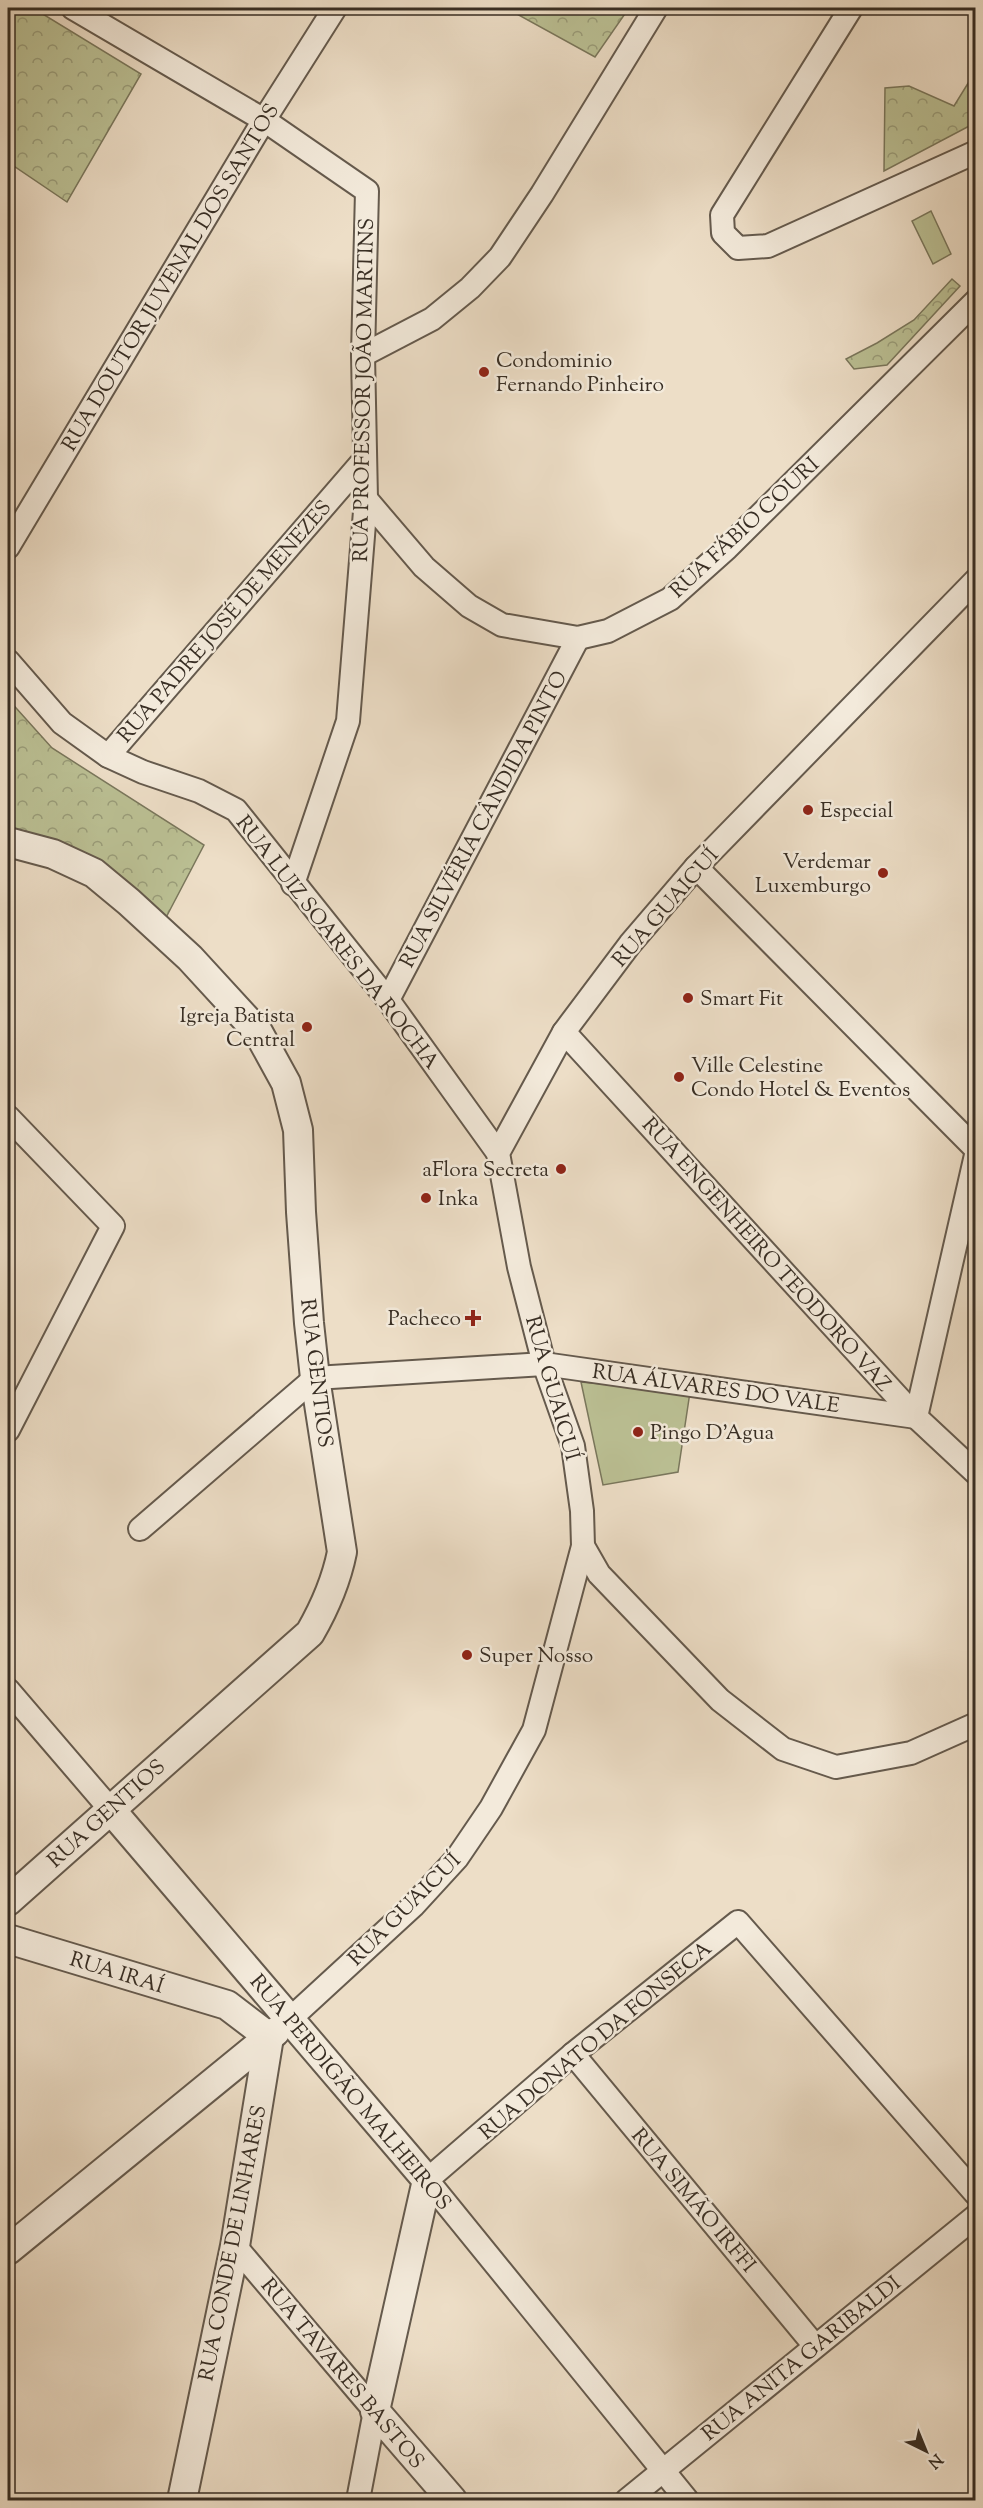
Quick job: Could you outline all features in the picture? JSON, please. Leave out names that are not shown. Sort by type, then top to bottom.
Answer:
[{"type":"street","points":[[73,8],[264,120]]},
{"type":"street","name":"RUA DOUTOR JUVENAL DOS SANTOS","points":[[8,547],[264,120],[335,8]]},
{"type":"street","points":[[363,355],[432,319],[470,288],[500,257],[542,194],[656,8]]},
{"type":"street","points":[[851,8],[722,215],[723,233],[738,248],[768,246],[975,152]]},
{"type":"street","name":"RUA PROFESSOR JOÃO MARTINS","points":[[264,120],[367,191],[363,355],[366,499],[348,721],[293,884]]},
{"type":"street","name":"RUA FÁBIO COURI","points":[[366,499],[424,567],[469,606],[502,625],[578,638],[608,631],[670,599],[727,548],[975,301]]},
{"type":"street","name":"RUA PADRE JOSÉ DE MENEZES","points":[[108,756],[364,460]]},
{"type":"street","name":"RUA GUAICUÍ","points":[[8,2250],[290,2019],[413,1906],[457,1858],[491,1808],[534,1730],[583,1546],[582,1511],[573,1446],[544,1364],[519,1267],[498,1152],[564,1032],[630,944],[696,867],[975,580]]},
{"type":"street","name":"RUA SILVÉRIA CÂNDIDA PINTO","points":[[387,999],[578,638]]},
{"type":"street","name":"RUA LUIZ SOARES DA ROCHA","points":[[8,661],[62,723],[108,756],[142,772],[199,791],[236,810],[387,999],[498,1152]]},
{"type":"street","name":"RUA GENTIOS","points":[[8,842],[53,854],[94,873],[129,902],[190,958],[258,1032],[286,1083],[298,1130],[302,1223],[315,1378],[342,1552],[337,1576],[326,1606],[310,1633],[11,1897]]},
{"type":"street","points":[[696,867],[975,1149]]},
{"type":"street","name":"RUA ENGENHEIRO TEODORO VAZ","points":[[564,1032],[916,1417],[975,1473]]},
{"type":"street","points":[[8,1117],[113,1226],[8,1430]]},
{"type":"street","points":[[916,1417],[975,1155]]},
{"type":"street","name":"RUA ÁLVARES DO VALE","points":[[315,1378],[544,1364],[916,1417]]},
{"type":"street","points":[[140,1529],[315,1378]]},
{"type":"street","points":[[583,1546],[599,1574],[720,1700],[783,1749],[836,1767],[911,1753],[975,1724]]},
{"type":"street","name":"RUA PERDIGÃO MALHEIROS","points":[[8,1690],[427,2180],[687,2500]]},
{"type":"street","points":[[11,1897],[13,1940]]},
{"type":"street","name":"RUA DONATO DA FONSECA","points":[[427,2180],[573,2055],[738,1922],[975,2194]]},
{"type":"street","name":"RUA IRAÍ","points":[[13,1940],[227,2005],[269,2037]]},
{"type":"street","name":"RUA CONDE DE LINHARES","points":[[182,2500],[235,2246],[269,2037]]},
{"type":"street","name":"RUA SIMÃO IRFFI","points":[[573,2055],[814,2346]]},
{"type":"street","points":[[358,2500],[375,2411],[427,2180]]},
{"type":"street","name":"RUA ANITA GARIBALDI","points":[[627,2500],[975,2216]]},
{"type":"street","name":"RUA TAVARES BASTOS","points":[[235,2246],[452,2500]]},
{"type":"green space","points":[[8,8],[33,8],[141,74],[67,202],[8,162]]},
{"type":"green space","points":[[506,8],[629,8],[595,57]]},
{"type":"green space","points":[[975,72],[975,123],[884,171],[885,88],[909,86],[954,106]]},
{"type":"green space","points":[[931,211],[951,254],[933,264],[912,221]]},
{"type":"green space","points":[[952,279],[960,286],[887,365],[854,369],[846,359],[914,320]]},
{"type":"green space","points":[[8,699],[52,748],[204,845],[161,927],[8,833]]},
{"type":"green space","name":"Pingo D'Agua","points":[[581,1382],[690,1392],[678,1472],[603,1485]]},
{"type":"place","name":"Condominio Fernando Pinheiro","points":[[484,372]]},
{"type":"place","name":"Especial","points":[[808,810]]},
{"type":"place","name":"Verdemar Luxemburgo","points":[[883,873]]},
{"type":"place","name":"Smart Fit","points":[[688,998]]},
{"type":"place","name":"Igreja Batista Central","points":[[307,1027]]},
{"type":"place","name":"Ville Celestine Condo Hotel & Eventos","points":[[679,1077]]},
{"type":"place","name":"aFlora Secreta","points":[[561,1169]]},
{"type":"place","name":"Inka","points":[[426,1198]]},
{"type":"place","name":"Pacheco","points":[[473,1318]]},
{"type":"place","name":"Pingo D'Agua","points":[[638,1432]]},
{"type":"place","name":"Super Nosso","points":[[467,1655]]}]
